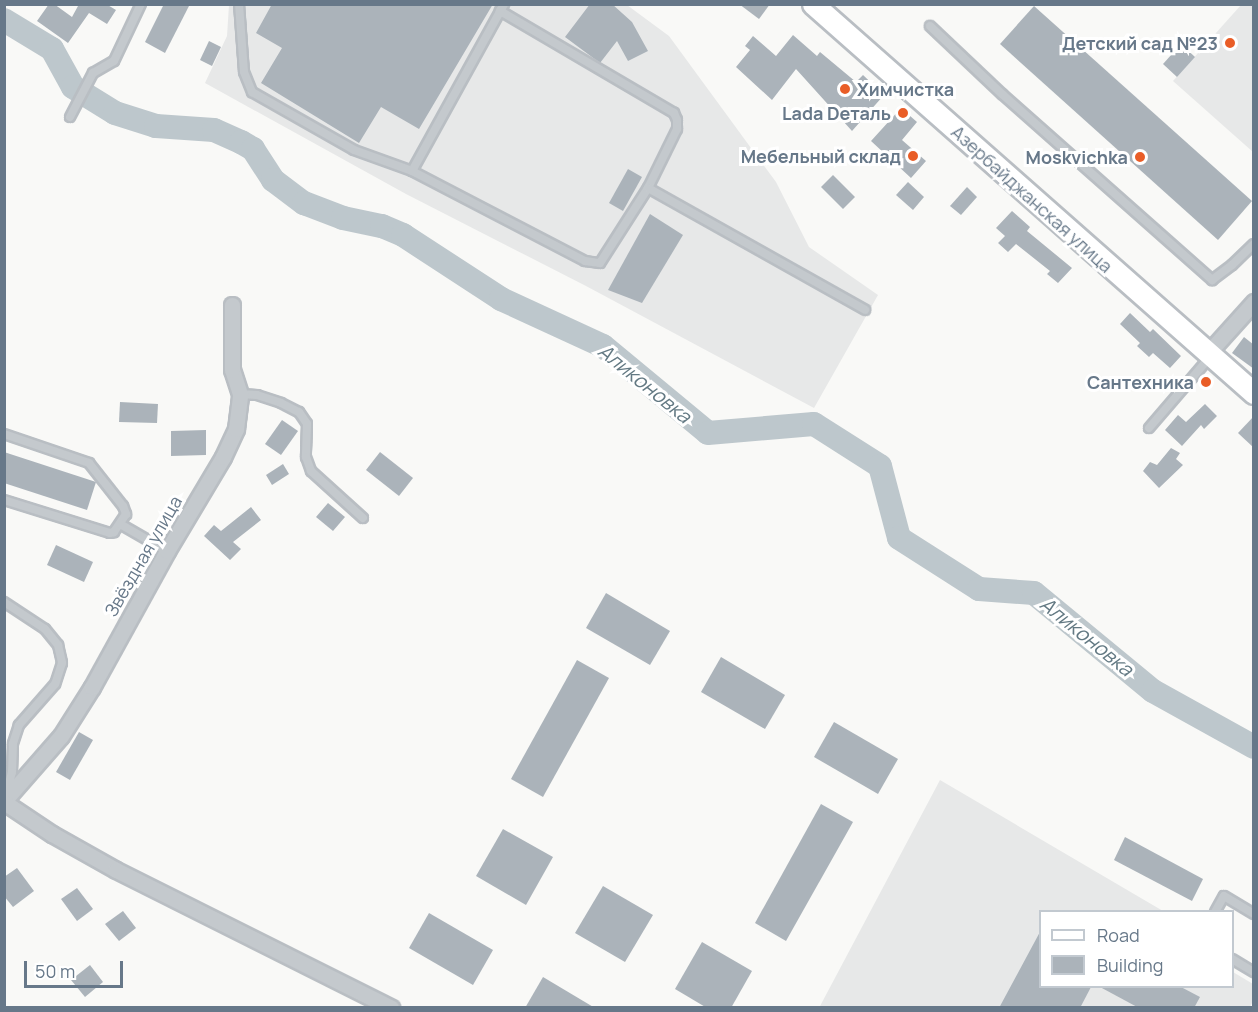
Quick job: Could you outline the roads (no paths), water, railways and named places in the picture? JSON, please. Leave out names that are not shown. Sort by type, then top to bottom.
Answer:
[{"type":"main road","name":"Азербайджанская улица","points":[[813,4],[1254,393]]},
{"type":"street","points":[[1210,355],[1254,302]]},
{"type":"street","name":"Звёздная улица","points":[[4,801],[62,736],[223,457],[236,429],[240,394],[232,370],[232,304]]},
{"type":"street","points":[[4,801],[52,834],[116,870],[391,1008]]},
{"type":"lane","points":[[70,117],[93,73],[114,61],[141,4]]},
{"type":"lane","points":[[239,4],[244,72],[246,82],[252,92],[354,150],[412,171],[592,264],[604,260],[648,188],[677,129],[674,113],[502,8],[412,171]]},
{"type":"lane","points":[[930,26],[1002,94],[1212,280],[1254,244]]},
{"type":"lane","points":[[648,188],[865,310]]},
{"type":"lane","points":[[1149,428],[1210,355]]},
{"type":"lane","points":[[240,394],[257,395],[299,412],[307,424],[306,457],[311,471],[363,518]]},
{"type":"lane","points":[[4,434],[89,463],[126,509],[114,532],[107,533],[4,500]]},
{"type":"lane","points":[[120,524],[167,551]]},
{"type":"lane","points":[[4,602],[45,629],[58,645],[62,663],[55,684],[19,725],[13,744],[12,772],[4,801]]},
{"type":"lane","points":[[1216,910],[1224,896],[1254,914]]},
{"type":"lane","points":[[1234,960],[1254,972]]},
{"type":"waterway","name":"Аликоновка","points":[[4,20],[52,49],[73,87],[115,113],[156,126],[214,130],[241,142],[253,149],[273,180],[304,203],[343,218],[382,226],[403,235],[501,299],[603,346],[708,433],[814,424],[880,466],[899,538],[979,589],[1034,593],[1153,691],[1254,747]]},
{"type":"place","name":"Детский сад №23","points":[[1230,43]]},
{"type":"place","name":"Химчистка","points":[[845,89]]},
{"type":"place","name":"Lada Dеталь","points":[[903,113]]},
{"type":"place","name":"Мебельный склад","points":[[913,156]]},
{"type":"place","name":"Moskvichka","points":[[1140,157]]},
{"type":"place","name":"Сантехника","points":[[1206,382]]}]
